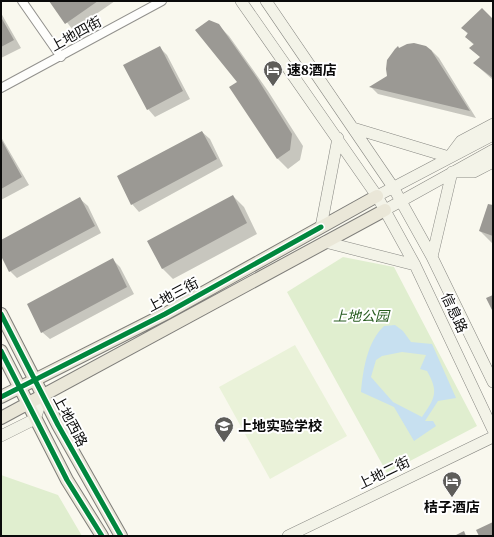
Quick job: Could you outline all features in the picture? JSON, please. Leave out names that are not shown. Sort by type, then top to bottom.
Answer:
[{"type":"main road","points":[[241,1],[338,138],[321,227]]},
{"type":"main road","points":[[266,1],[393,187]]},
{"type":"main road","points":[[449,157],[461,141],[493,124]]},
{"type":"main road","points":[[353,128],[449,157]]},
{"type":"main road","points":[[377,196],[493,135]]},
{"type":"main road","name":"信息路","points":[[338,138],[377,196],[415,265],[493,430]]},
{"type":"main road","points":[[385,210],[493,150]]},
{"type":"main road","points":[[452,172],[474,172],[493,162]]},
{"type":"main road","points":[[432,257],[452,172]]},
{"type":"main road","name":"信息路","points":[[393,187],[432,257],[493,382]]},
{"type":"main road","name":"上地三街","points":[[1,397],[164,314],[377,196]]},
{"type":"main road","name":"上地三街","points":[[1,418],[28,405],[385,210]]},
{"type":"main road","points":[[325,242],[415,265]]},
{"type":"main road","name":"上地西路","points":[[1,314],[86,476],[121,536]]},
{"type":"main road","points":[[1,351],[67,480],[102,536]]},
{"type":"main road","points":[[1,436],[35,419],[43,396]]},
{"type":"main road","name":"上地二街","points":[[288,536],[493,437]]},
{"type":"street","points":[[22,1],[61,57]]},
{"type":"street","name":"上地四街","points":[[1,88],[61,57],[162,1]]},
{"type":"green space","name":"上地公园","points":[[343,257],[394,267],[477,426],[387,473],[287,292]]},
{"type":"green space","points":[[295,345],[347,436],[270,479],[219,387]]},
{"type":"green space","points":[[1,475],[58,495],[82,536],[1,536]]},
{"type":"water","points":[[395,325],[403,331],[411,342],[432,344],[456,398],[438,401],[425,421],[433,421],[436,426],[414,441],[394,407],[361,392],[363,375],[370,348],[378,333],[384,326]],"holes":[[[402,352],[426,355],[420,369],[427,371],[431,378],[434,395],[430,405],[422,417],[393,402],[371,377],[376,360],[382,356]]]},
{"type":"building","points":[[49,1],[98,1],[65,24]]},
{"type":"building","points":[[482,8],[493,19],[493,78],[473,63],[480,57],[469,48],[474,44],[465,37],[468,33],[461,28]]},
{"type":"building","points":[[1,17],[14,40],[1,47]]},
{"type":"building","points":[[209,20],[219,24],[257,78],[292,134],[290,150],[277,159],[229,87],[237,82],[195,30]]},
{"type":"building","points":[[414,43],[426,46],[431,50],[470,111],[369,87],[387,76],[387,60],[398,46],[399,48],[407,44]]},
{"type":"building","points":[[160,46],[183,91],[147,110],[123,65]]},
{"type":"building","points":[[202,131],[217,159],[131,205],[117,176]]},
{"type":"building","points":[[1,139],[22,177],[1,189]]},
{"type":"building","points":[[233,195],[247,223],[162,269],[147,241]]},
{"type":"building","points":[[80,197],[95,226],[9,272],[1,256],[1,240]]},
{"type":"building","points":[[488,204],[493,205],[493,236],[479,231]]},
{"type":"building","points":[[113,258],[127,287],[41,333],[27,304]]},
{"type":"building","points":[[493,295],[493,312],[486,298]]},
{"type":"building","points":[[493,522],[493,536],[479,536],[476,530]]},
{"type":"building","points":[[464,531],[466,536],[454,536]]},
{"type":"cycle path","points":[[1,397],[165,314],[321,227]]},
{"type":"cycle path","points":[[1,314],[58,425],[121,536]]},
{"type":"cycle path","points":[[1,351],[67,480],[102,536]]},
{"type":"place","name":"速8酒店","points":[[273,87]]},
{"type":"place","name":"上地实验学校","points":[[224,443]]},
{"type":"place","name":"桔子酒店","points":[[452,498]]}]
